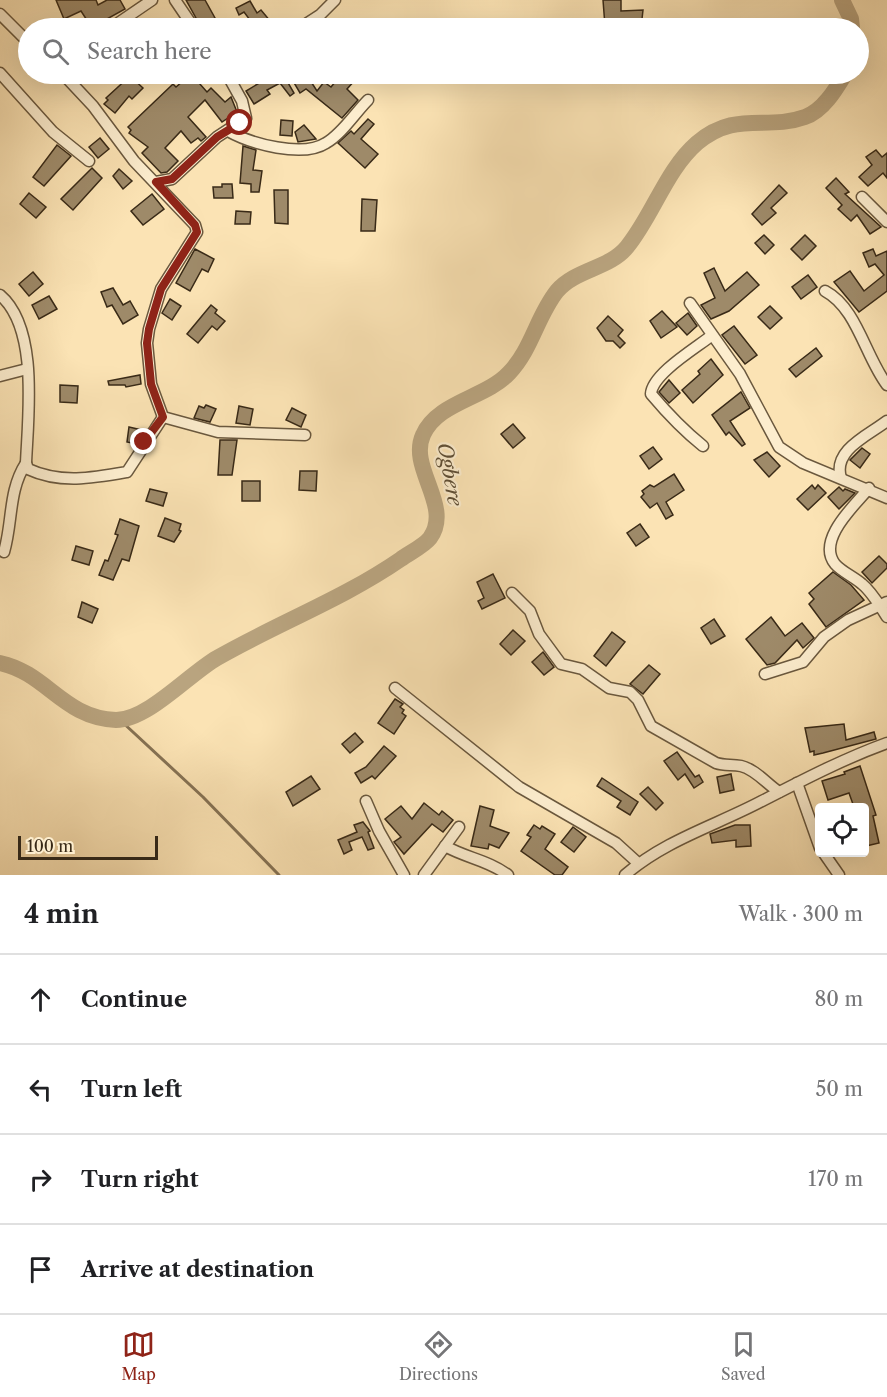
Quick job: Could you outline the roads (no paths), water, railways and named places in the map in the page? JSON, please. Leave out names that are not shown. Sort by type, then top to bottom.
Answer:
[{"type":"street","points":[[126,18],[152,0]]},
{"type":"street","points":[[176,0],[188,18]]},
{"type":"street","points":[[315,18],[335,0]]},
{"type":"street","points":[[0,14],[18,32]]},
{"type":"street","points":[[0,73],[53,132],[89,161]]},
{"type":"street","points":[[74,84],[99,113],[134,161],[195,225],[197,232],[161,289],[149,329],[147,343],[151,384],[163,417]]},
{"type":"street","points":[[156,182],[172,179],[210,143],[246,118],[246,112],[232,84]]},
{"type":"street","points":[[228,131],[258,143],[298,150],[318,148],[329,142],[368,100]]},
{"type":"street","points":[[861,197],[887,222]]},
{"type":"street","points":[[825,291],[837,297],[846,310],[877,372],[887,384]]},
{"type":"street","points":[[0,295],[11,305],[19,320],[27,369],[29,416],[26,463],[14,487],[9,533],[4,552]]},
{"type":"street","points":[[690,303],[711,336],[740,374],[779,447],[803,463],[869,488],[887,498]]},
{"type":"street","points":[[703,446],[681,429],[651,394],[651,387],[660,375],[711,336]]},
{"type":"street","points":[[0,376],[27,369]]},
{"type":"street","points":[[163,417],[218,432],[305,435]]},
{"type":"street","points":[[26,463],[28,468],[50,478],[92,477],[126,472],[163,417]]},
{"type":"street","points":[[841,478],[840,464],[845,453],[887,421]]},
{"type":"street","points":[[869,488],[836,530],[831,546],[832,558],[836,566],[863,585],[884,604],[887,617]]},
{"type":"street","points":[[512,593],[530,611],[539,634],[561,664],[582,669],[609,688],[630,692],[638,700],[651,726],[716,763],[727,767],[740,766],[752,771],[779,792]]},
{"type":"street","points":[[765,674],[802,662],[824,637],[848,620],[884,604]]},
{"type":"street","points":[[395,688],[519,787],[616,843],[638,864]]},
{"type":"street","points":[[626,875],[638,864],[709,825],[822,769],[887,743]]},
{"type":"street","points":[[797,783],[815,836]]},
{"type":"street","points":[[366,801],[379,831],[404,875]]},
{"type":"street","points":[[424,875],[459,827]]},
{"type":"street","points":[[445,846],[464,857],[488,861],[508,875]]},
{"type":"street","points":[[827,857],[839,875]]},
{"type":"waterway","name":"Ogbere","points":[[842,0],[851,18]]},
{"type":"waterway","name":"Ogbere","points":[[0,663],[30,676],[82,712],[116,720],[128,718],[155,705],[217,658],[333,599],[420,547],[430,538],[436,526],[434,500],[421,461],[420,448],[423,435],[430,424],[450,407],[488,389],[509,373],[523,354],[544,311],[557,291],[573,278],[611,260],[627,247],[645,221],[668,179],[697,143],[725,127],[738,124],[791,121],[805,117],[818,110],[838,84]]},
{"type":"waterway","points":[[120,720],[203,797],[279,875]]}]
